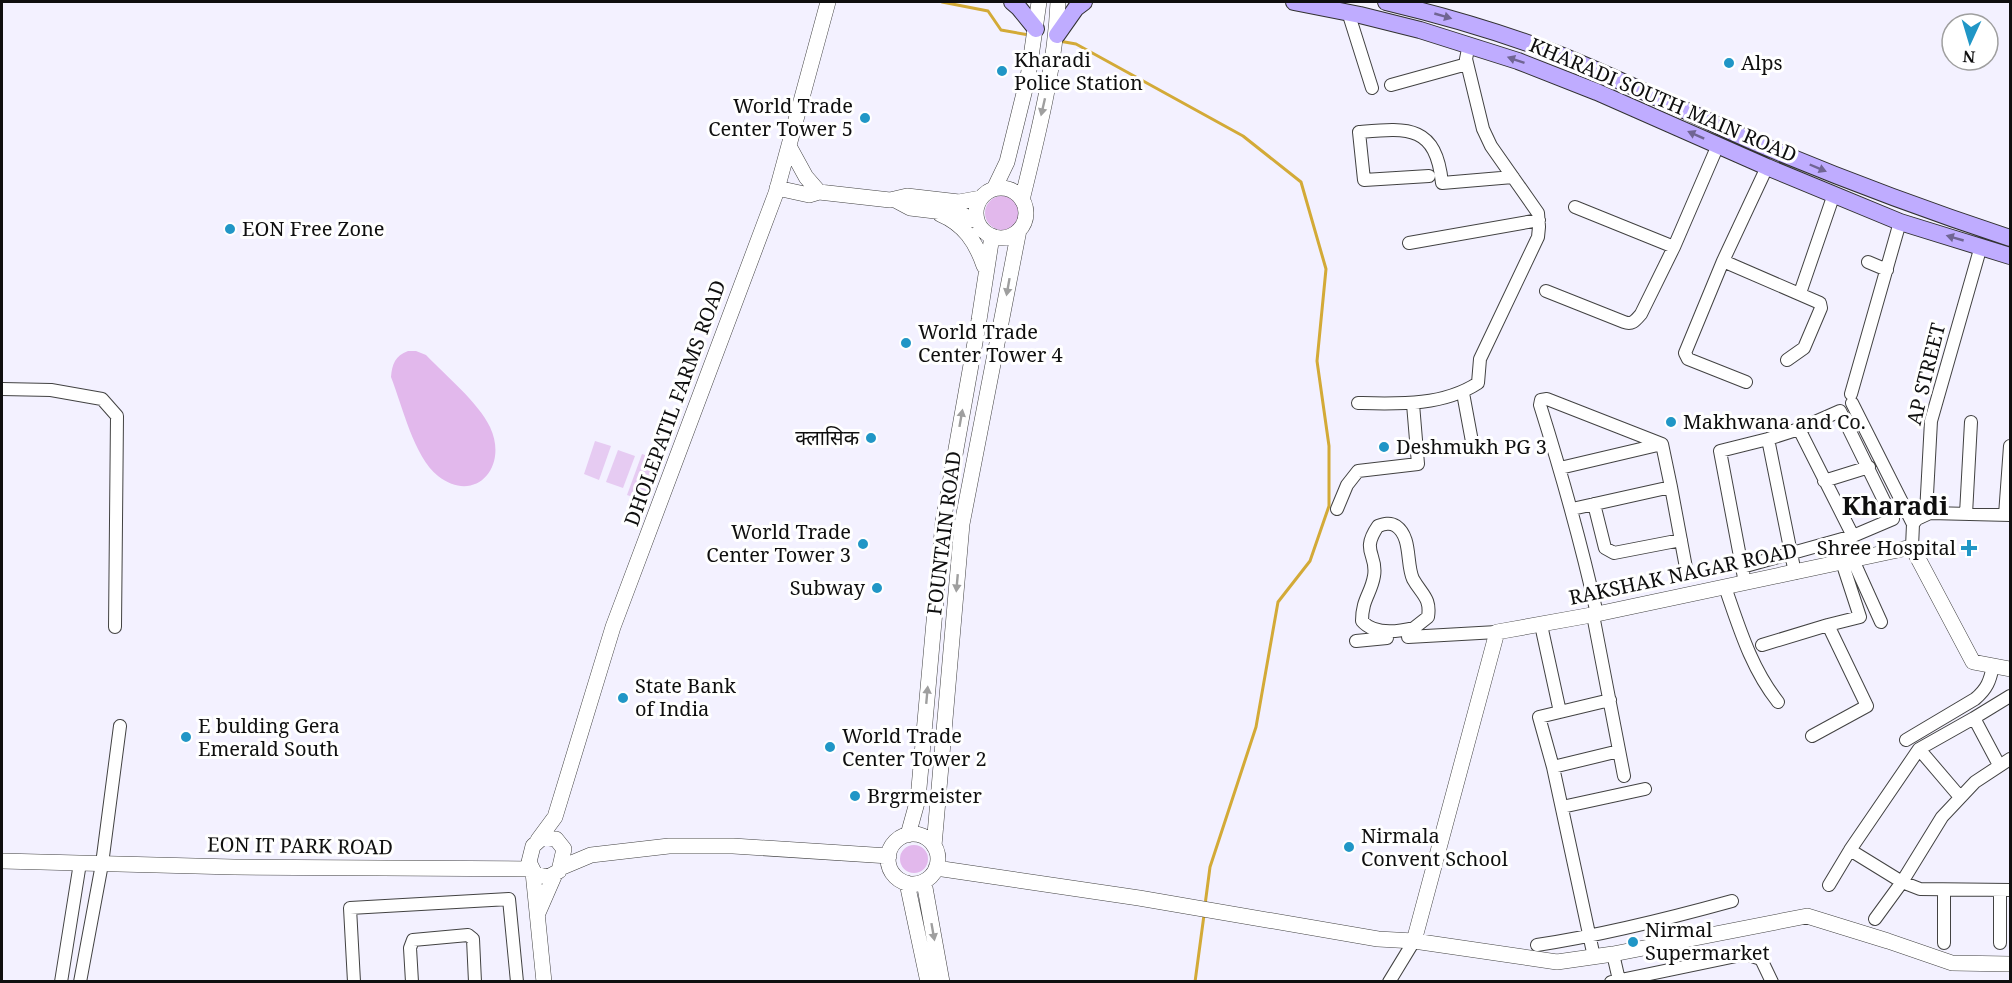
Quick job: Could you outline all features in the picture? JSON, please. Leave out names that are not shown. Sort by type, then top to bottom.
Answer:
[{"type":"main road","points":[[1012,2],[1019,8],[1034,36]]},
{"type":"main road","points":[[1056,41],[1076,8],[1084,2]]},
{"type":"main road","name":"KHARADI SOUTH MAIN ROAD","points":[[1294,2],[1348,12],[1420,30],[1469,44],[1555,74],[1767,167],[1900,222],[2010,256]]},
{"type":"main road","name":"KHARADI SOUTH MAIN ROAD","points":[[1386,2],[1474,25],[1561,56],[1853,183],[2010,238]]},
{"type":"street","name":"DHOLEPATIL FARMS ROAD","points":[[535,846],[555,817],[613,627],[778,184],[828,2]]},
{"type":"street","points":[[994,189],[1007,162],[1028,77],[1039,2]]},
{"type":"street","name":"FOUNTAIN ROAD","points":[[936,868],[938,857],[934,846],[962,524],[1019,230],[1025,218],[1022,200],[1049,81],[1056,41],[1058,2]]},
{"type":"street","points":[[1348,12],[1372,88]]},
{"type":"street","points":[[1358,403],[1413,404],[1463,393],[1478,383],[1480,359],[1538,237],[1538,213],[1491,146],[1483,129],[1466,59],[1469,44]]},
{"type":"street","points":[[1391,85],[1467,64]]},
{"type":"street","points":[[1429,176],[1364,180],[1359,132],[1400,129],[1420,136],[1437,154],[1442,183],[1513,177]]},
{"type":"street","points":[[1546,291],[1629,324],[1634,322],[1641,314],[1674,247],[1719,145]]},
{"type":"street","points":[[789,146],[815,189]]},
{"type":"street","points":[[1746,382],[1688,359],[1685,353],[1723,261],[1767,167]]},
{"type":"street","points":[[778,184],[809,195],[815,189]]},
{"type":"street","points":[[895,200],[907,196],[959,202],[981,198],[994,189],[1004,188],[1012,190],[1022,200]]},
{"type":"street","points":[[815,189],[895,200],[910,208],[960,214],[977,221]]},
{"type":"street","points":[[1800,293],[1834,194]]},
{"type":"street","points":[[981,198],[976,209],[977,221],[983,230],[992,236],[1006,237],[1019,230]]},
{"type":"street","points":[[1575,207],[1674,247]]},
{"type":"street","points":[[934,212],[949,218],[968,232],[980,252],[986,273]]},
{"type":"street","points":[[1409,243],[1539,220]]},
{"type":"street","points":[[1900,222],[1851,399],[1913,524],[1912,547],[1973,662],[2010,669]]},
{"type":"street","name":"FOUNTAIN ROAD","points":[[889,856],[893,844],[908,835],[918,799],[943,522],[992,236]]},
{"type":"street","name":"AP STREET","points":[[1926,513],[1931,421],[1981,246]]},
{"type":"street","points":[[1723,261],[1818,302],[1821,308],[1804,348],[1787,360]]},
{"type":"street","points":[[1868,262],[1887,270]]},
{"type":"street","points":[[2,389],[51,390],[102,399],[117,416],[115,627]]},
{"type":"street","points":[[1463,393],[1473,447]]},
{"type":"street","points":[[1624,776],[1595,614],[1572,509],[1540,405],[1541,400],[1547,399],[1662,444]]},
{"type":"street","points":[[1337,509],[1347,485],[1358,471],[1419,464],[1413,404]]},
{"type":"street","points":[[1742,567],[1853,536],[1893,519],[1840,411],[1799,429],[1720,451],[1742,567],[1745,582]]},
{"type":"street","points":[[1966,514],[1971,422]]},
{"type":"street","points":[[1799,429],[1853,536]]},
{"type":"street","points":[[1768,439],[1795,573]]},
{"type":"street","points":[[1560,468],[1662,444]]},
{"type":"street","points":[[1662,444],[1687,573]]},
{"type":"street","points":[[1913,524],[1926,513],[2008,515],[2010,446]]},
{"type":"street","points":[[1824,481],[1869,467]]},
{"type":"street","points":[[1572,509],[1671,487]]},
{"type":"street","points":[[1594,504],[1605,548],[1610,552],[1681,540]]},
{"type":"street","points":[[1356,641],[1415,632],[1428,617],[1427,598],[1412,577],[1405,539],[1397,526],[1388,523],[1378,526],[1369,543],[1374,576],[1364,602],[1362,621],[1368,628],[1376,632],[1403,631],[1415,632],[1497,632],[1414,941],[1389,981]]},
{"type":"street","name":"RAKSHAK NAGAR ROAD","points":[[1497,632],[1595,614],[1912,547]]},
{"type":"street","points":[[1847,561],[1881,622]]},
{"type":"street","points":[[1762,645],[1860,617],[1847,561]]},
{"type":"street","points":[[1725,587],[1750,657],[1766,687],[1778,702]]},
{"type":"street","points":[[1541,625],[1560,712]]},
{"type":"street","points":[[1812,736],[1867,706],[1828,625]]},
{"type":"street","points":[[1906,740],[1985,691],[1993,666]]},
{"type":"street","points":[[1829,885],[1850,850],[1919,749],[2010,696]]},
{"type":"street","points":[[1594,957],[1553,767],[1539,717],[1610,700]]},
{"type":"street","points":[[1875,919],[1902,882],[1942,817],[1975,782],[2005,762],[1974,718]]},
{"type":"street","points":[[80,863],[59,974],[81,977],[102,864],[120,726]]},
{"type":"street","points":[[1919,749],[1960,797]]},
{"type":"street","points":[[1553,767],[1619,751]]},
{"type":"street","points":[[1562,807],[1645,789]]},
{"type":"street","name":"DHOLEPATIL FARMS ROAD","points":[[555,817],[561,844]]},
{"type":"street","points":[[908,835],[920,835],[934,846]]},
{"type":"street","points":[[497,870],[548,837],[591,855]]},
{"type":"street","points":[[538,914],[564,855],[561,844]]},
{"type":"street","points":[[535,846],[529,862],[538,914],[544,981]]},
{"type":"street","points":[[532,871],[545,877],[591,855],[669,846],[889,856],[894,875],[907,883],[924,882],[936,868],[1139,897],[1378,939],[1414,941],[1557,962],[1613,954],[1807,916],[1952,963],[2010,964]]},
{"type":"street","points":[[1850,850],[1902,882],[1920,889],[2005,890],[2000,943]]},
{"type":"street","name":"EON IT PARK ROAD","points":[[2,861],[532,871]]},
{"type":"street","points":[[924,882],[942,981]]},
{"type":"street","points":[[907,883],[928,981]]},
{"type":"street","points":[[1944,890],[1944,943]]},
{"type":"street","points":[[354,981],[350,908],[509,899],[517,981]]},
{"type":"street","points":[[1537,945],[1590,937],[1732,901]]},
{"type":"street","points":[[412,981],[410,948],[413,940],[468,934],[473,939],[475,981]]},
{"type":"street","points":[[1613,954],[1615,981],[1746,954],[1761,959],[1772,981]]},
{"type":"shaded area","points":[[1002,196],[1014,201],[1019,213],[1014,225],[1002,230],[990,225],[985,213],[990,201]]},
{"type":"shaded area","points":[[408,351],[426,355],[478,408],[490,427],[495,442],[495,456],[492,468],[476,484],[464,486],[452,484],[438,476],[415,444],[391,377],[395,361]]},
{"type":"shaded area","points":[[595,441],[611,446],[599,480],[584,474]]},
{"type":"shaded area","points":[[618,450],[635,456],[623,488],[606,482]]},
{"type":"shaded area","points":[[642,454],[662,461],[647,502],[627,495]]},
{"type":"shaded area","points":[[914,845],[924,849],[928,859],[924,869],[914,873],[904,869],[900,859],[904,849]]},
{"type":"waterway","points":[[942,2],[988,11],[1001,30],[1029,35]]},
{"type":"waterway","points":[[1059,41],[1076,44],[1243,136],[1301,182],[1326,269],[1317,361],[1329,446],[1329,506],[1310,561],[1278,602],[1256,727],[1210,867],[1205,905]]},
{"type":"waterway","points":[[1195,982],[1204,915]]},
{"type":"place","name":"Alps","points":[[1729,63]]},
{"type":"place","name":"Kharadi Police Station","points":[[1002,71]]},
{"type":"place","name":"World Trade Center Tower 5","points":[[865,118]]},
{"type":"place","name":"EON Free Zone","points":[[230,229]]},
{"type":"place","name":"World Trade Center Tower 4","points":[[906,343]]},
{"type":"place","name":"Makhwana and Co.","points":[[1671,422]]},
{"type":"place","name":"क्लासिक","points":[[871,438]]},
{"type":"place","name":"Deshmukh PG 3","points":[[1384,447]]},
{"type":"place","name":"World Trade Center Tower 3","points":[[863,544]]},
{"type":"place","name":"Shree Hospital","points":[[1969,548]]},
{"type":"place","name":"Subway","points":[[877,588]]},
{"type":"place","name":"State Bank of India","points":[[623,698]]},
{"type":"place","name":"E bulding Gera Emerald South","points":[[186,737]]},
{"type":"place","name":"World Trade Center Tower 2","points":[[830,747]]},
{"type":"place","name":"Brgrmeister","points":[[855,796]]},
{"type":"place","name":"Nirmala Convent School","points":[[1349,847]]},
{"type":"place","name":"Nirmal Supermarket","points":[[1633,942]]},
{"type":"district","name":"Kharadi","points":[[1895,506]]}]
